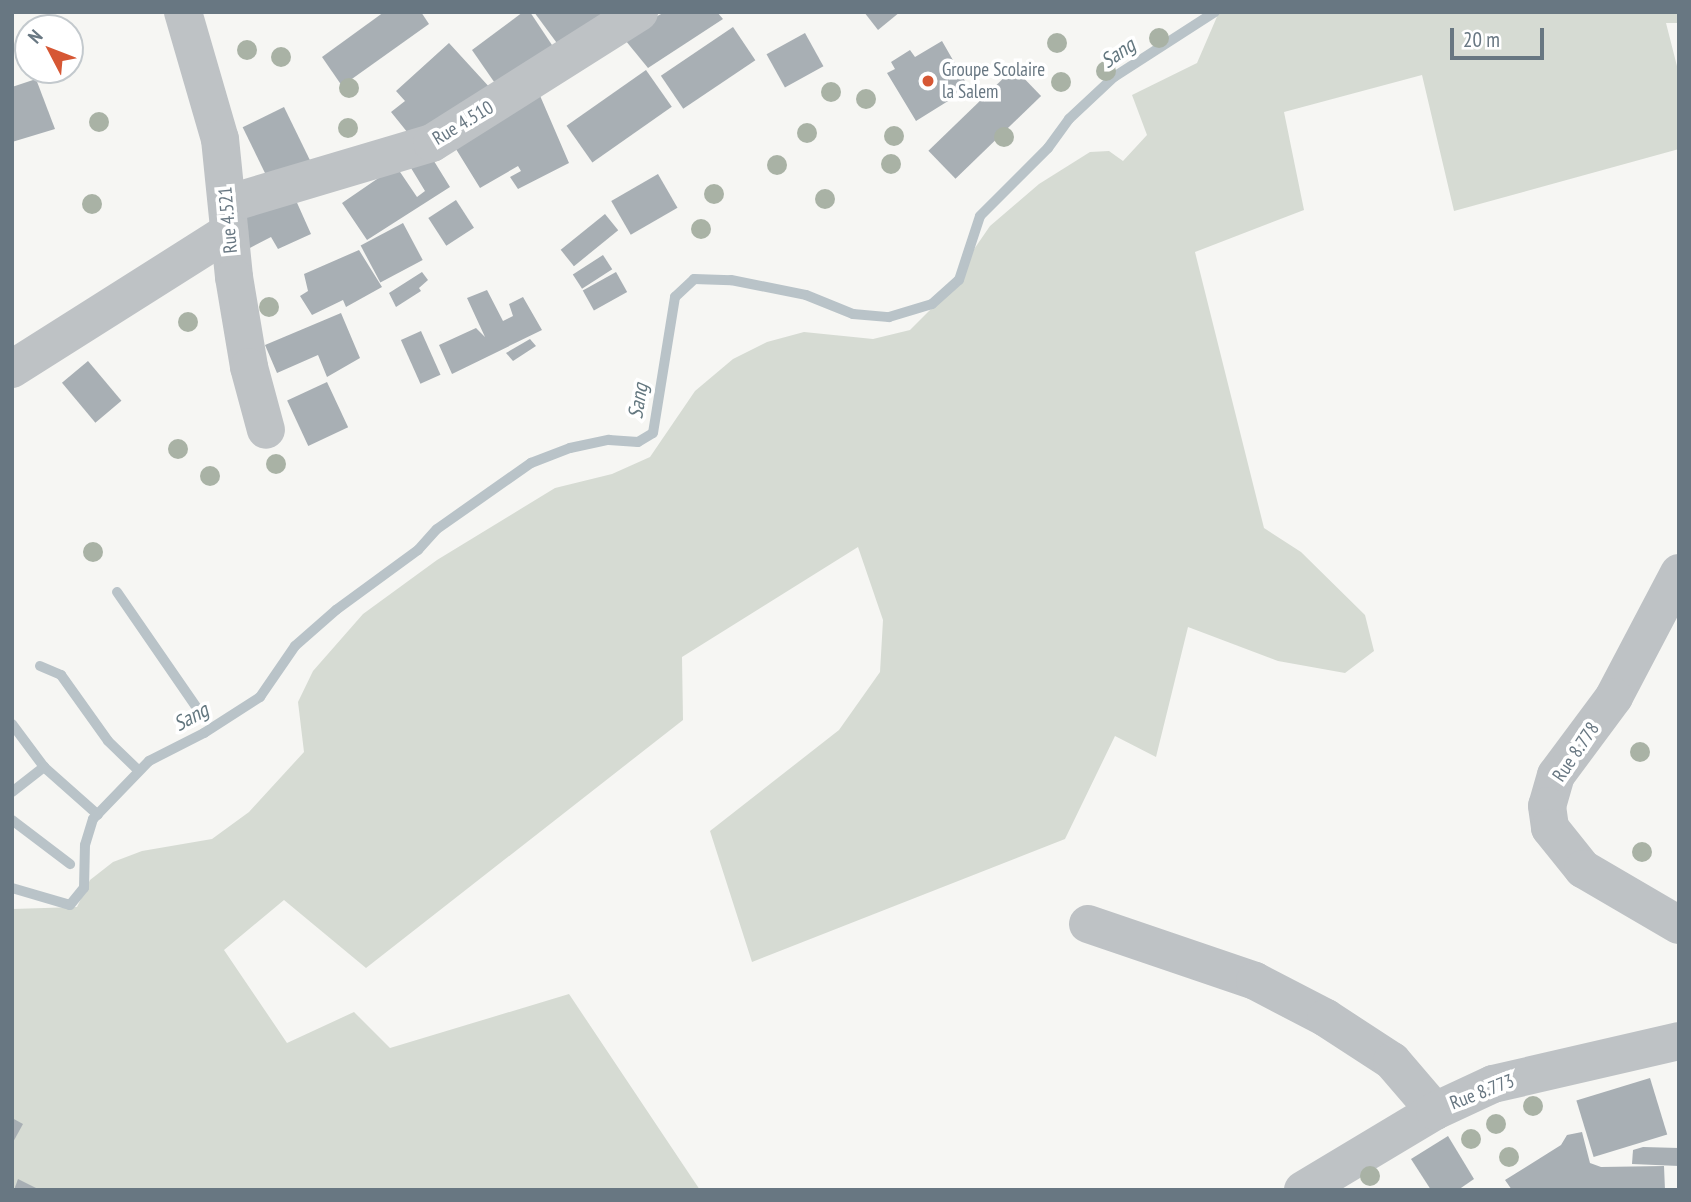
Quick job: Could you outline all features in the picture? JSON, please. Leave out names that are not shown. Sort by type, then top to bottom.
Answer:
[{"type":"street","name":"Rue 4.521","points":[[183,12],[220,139],[249,366],[266,430]]},
{"type":"street","name":"Rue 4.510","points":[[12,369],[228,218],[432,143],[639,12]]},
{"type":"street","name":"Rue 8.778","points":[[1679,573],[1614,697],[1556,775],[1547,806],[1550,828],[1583,869],[1679,925]]},
{"type":"street","points":[[1088,924],[1255,981],[1326,1018],[1392,1061],[1435,1111]]},
{"type":"street","name":"Rue 8.773","points":[[1303,1190],[1435,1111],[1493,1084],[1679,1041]]},
{"type":"shaded area","points":[[1219,12],[1679,12],[1679,23],[1666,23],[1679,74],[1679,149],[1454,211],[1422,75],[1284,112],[1304,210],[1195,252],[1264,528],[1301,552],[1365,615],[1374,651],[1345,673],[1278,661],[1188,627],[1156,757],[1115,736],[1065,839],[752,962],[710,831],[839,730],[880,672],[883,620],[858,547],[682,657],[683,720],[366,968],[284,900],[224,950],[287,1043],[354,1012],[390,1048],[569,994],[700,1190],[12,1190],[12,909],[77,907],[90,880],[113,862],[142,851],[212,839],[249,812],[304,752],[298,702],[313,671],[363,614],[437,560],[555,488],[612,474],[650,457],[695,391],[733,359],[767,342],[804,332],[873,339],[910,330],[937,303],[990,226],[1039,184],[1090,152],[1109,151],[1123,161],[1147,135],[1132,95],[1197,63]]},
{"type":"building","points":[[384,12],[421,12],[429,24],[342,86],[322,57]]},
{"type":"building","points":[[523,12],[530,12],[554,48],[499,89],[472,50]]},
{"type":"building","points":[[534,12],[599,12],[604,19],[562,50]]},
{"type":"building","points":[[665,12],[717,12],[723,19],[648,68],[621,35]]},
{"type":"building","points":[[864,12],[900,12],[878,30]]},
{"type":"building","points":[[733,27],[755,60],[683,109],[661,76]]},
{"type":"building","points":[[805,33],[823,66],[785,88],[767,54]]},
{"type":"building","name":"Groupe Scolaire la Salem","points":[[942,41],[969,88],[916,121],[887,73],[895,69],[891,62],[910,50],[915,57]]},
{"type":"building","points":[[449,43],[492,90],[416,143],[391,112],[405,101],[396,91]]},
{"type":"building","points":[[1014,68],[1041,96],[955,179],[928,151]]},
{"type":"building","points":[[646,70],[672,107],[592,162],[567,126]]},
{"type":"building","points":[[38,84],[55,129],[12,142],[12,87]]},
{"type":"building","points":[[538,91],[569,163],[518,189],[510,177],[521,171],[518,166],[480,188],[451,141]]},
{"type":"building","points":[[284,107],[310,160],[269,180],[243,127]]},
{"type":"building","points":[[429,153],[450,187],[367,240],[342,203],[396,166],[417,197],[425,191],[411,168]]},
{"type":"building","points":[[658,174],[678,208],[631,235],[611,201]]},
{"type":"building","points":[[294,196],[311,234],[278,249],[271,237],[248,249],[232,218]]},
{"type":"building","points":[[456,200],[474,228],[446,246],[428,218]]},
{"type":"building","points":[[605,214],[618,230],[574,266],[561,250]]},
{"type":"building","points":[[403,223],[423,260],[380,283],[361,246]]},
{"type":"building","points":[[359,250],[382,287],[346,307],[343,300],[312,315],[300,296],[308,291],[304,274]]},
{"type":"building","points":[[603,255],[612,269],[582,289],[573,275]]},
{"type":"building","points":[[422,272],[428,280],[419,288],[421,291],[396,307],[389,293]]},
{"type":"building","points":[[616,272],[627,292],[594,311],[583,290]]},
{"type":"building","points":[[487,290],[503,321],[513,316],[509,304],[523,297],[542,330],[452,374],[439,345],[476,328],[485,337],[467,298]]},
{"type":"building","points":[[341,313],[360,358],[327,377],[318,355],[277,373],[265,345]]},
{"type":"building","points":[[421,331],[441,375],[420,384],[401,340]]},
{"type":"building","points":[[530,339],[536,346],[513,361],[506,353]]},
{"type":"building","points":[[88,361],[121,401],[95,423],[62,383]]},
{"type":"building","points":[[327,382],[348,427],[308,446],[287,401]]},
{"type":"building","points":[[1650,1078],[1667,1134],[1594,1157],[1576,1101]]},
{"type":"building","points":[[12,1118],[23,1124],[12,1144]]},
{"type":"building","points":[[1582,1132],[1590,1163],[1601,1167],[1664,1166],[1665,1190],[1512,1190],[1505,1180],[1561,1145],[1567,1135]]},
{"type":"building","points":[[1448,1136],[1474,1179],[1458,1190],[1431,1190],[1411,1159]]},
{"type":"building","points":[[1643,1147],[1679,1148],[1679,1166],[1632,1164],[1633,1150]]},
{"type":"building","points":[[18,1179],[40,1190],[14,1190]]},
{"type":"waterway","name":"Sang","points":[[12,888],[70,905],[84,888],[85,845],[93,819],[149,761],[204,733],[260,697],[295,646],[336,610],[418,550],[437,529],[531,463],[570,448],[609,440],[638,442],[653,433],[675,297],[694,279],[731,280],[806,295],[853,314],[889,317],[932,304],[959,280],[980,216],[1048,148],[1069,119],[1114,77],[1215,12]]},
{"type":"waterway","points":[[117,592],[199,711]]},
{"type":"waterway","points":[[40,666],[61,675],[108,741],[136,768]]},
{"type":"waterway","points":[[12,724],[44,767],[98,815]]},
{"type":"waterway","points":[[12,792],[44,767]]},
{"type":"waterway","points":[[12,820],[70,864]]},
{"type":"place","name":"Groupe Scolaire la Salem","points":[[928,81]]}]
